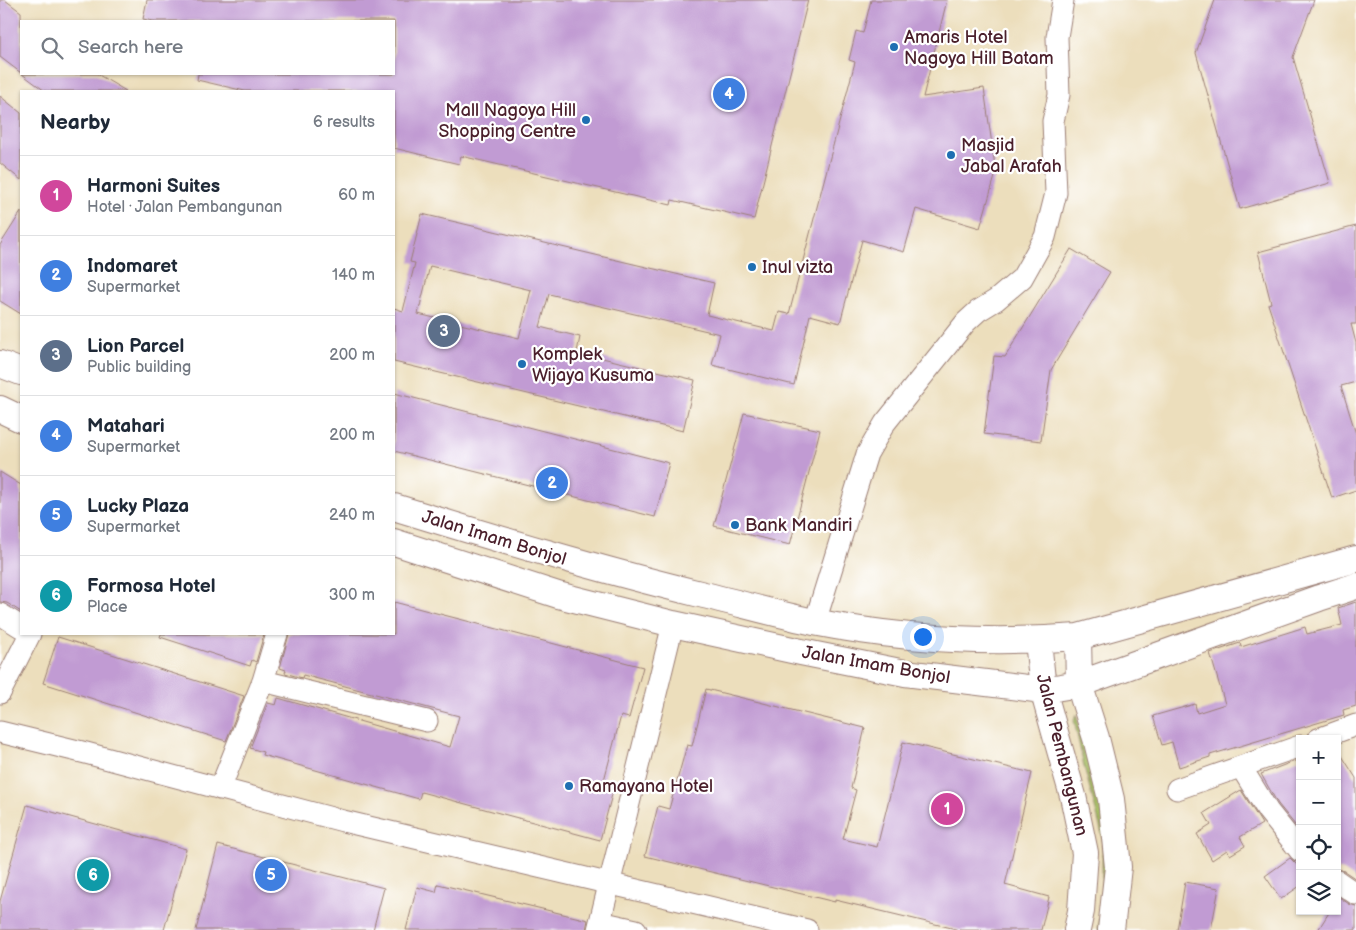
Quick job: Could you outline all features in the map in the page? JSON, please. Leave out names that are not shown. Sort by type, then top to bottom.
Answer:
[{"type":"main road","points":[[0,364],[20,372]]},
{"type":"main road","points":[[0,410],[20,419]]},
{"type":"main road","name":"Jalan Imam Bonjol","points":[[395,507],[569,561],[815,622],[917,637],[1038,640],[1078,637],[1356,560]]},
{"type":"main road","name":"Jalan Imam Bonjol","points":[[395,542],[558,595],[673,624],[905,673],[1043,690],[1079,684],[1309,601],[1356,586]]},
{"type":"main road","points":[[558,595],[569,561]]},
{"type":"main road","name":"Jalan Pembangunan","points":[[1078,637],[1079,684],[1096,738],[1111,798],[1118,867],[1111,930]]},
{"type":"main road","name":"Jalan Pembangunan","points":[[1038,640],[1043,690],[1073,796],[1085,852],[1081,911],[1077,930]]},
{"type":"street","points":[[815,622],[867,454],[885,423],[966,322],[978,310],[996,300],[1022,278],[1045,237],[1056,193],[1053,121],[1058,95],[1057,37],[1063,0]]},
{"type":"street","points":[[0,614],[20,626]]},
{"type":"street","points":[[636,930],[599,926],[673,624]]},
{"type":"street","points":[[0,693],[29,635]]},
{"type":"street","points":[[220,789],[263,681],[278,635]]},
{"type":"street","points":[[263,681],[427,721]]},
{"type":"street","points":[[1331,735],[1355,728]]},
{"type":"street","points":[[0,732],[343,821],[806,930]]},
{"type":"street","points":[[1177,789],[1296,747]]},
{"type":"street","points":[[1241,768],[1268,810],[1296,846]]},
{"type":"street","points":[[1341,884],[1356,894]]},
{"type":"green space","points":[[1076,714],[1110,834],[1106,930],[1098,930],[1101,915],[1103,837],[1084,766],[1074,720]]},
{"type":"building","points":[[0,0],[5,0],[21,12],[20,72],[0,57]]},
{"type":"building","name":"Mall Nagoya Hill Shopping Centre","points":[[147,0],[808,0],[754,219],[672,200],[671,205],[461,156],[459,164],[395,148],[395,90],[241,90],[197,80],[198,75],[395,75],[395,20],[143,19]]},
{"type":"building","points":[[871,0],[947,0],[923,97],[984,88],[996,173],[980,228],[916,209],[904,252],[862,240],[840,323],[810,315],[794,385],[712,365],[720,334],[549,294],[540,327],[580,337],[577,352],[695,380],[683,431],[395,362],[395,308],[403,311],[415,263],[410,262],[422,214],[714,283],[707,315],[774,331],[779,312],[789,314],[855,62],[849,60],[856,31],[863,33]],"holes":[[[430,266],[531,290],[519,338],[418,314]]]},
{"type":"building","points":[[1215,0],[1314,0],[1293,57],[1330,183],[1240,209],[1196,53]]},
{"type":"building","points":[[23,75],[99,75],[124,90],[44,90]]},
{"type":"building","points":[[0,96],[20,112],[20,179],[0,163]]},
{"type":"building","points":[[20,214],[20,313],[0,301],[0,245]]},
{"type":"building","points":[[1356,226],[1356,324],[1351,324],[1356,343],[1356,382],[1341,386],[1356,434],[1356,490],[1332,498],[1268,304],[1271,303],[1258,252]]},
{"type":"building","points":[[1071,249],[1110,272],[1051,370],[1041,441],[984,434],[994,356],[1005,357]]},
{"type":"building","points":[[395,393],[669,463],[655,517],[395,451]]},
{"type":"building","points":[[744,413],[820,430],[790,545],[714,526]]},
{"type":"building","points":[[0,472],[20,484],[20,611],[7,603],[0,602]]},
{"type":"building","points":[[395,602],[643,667],[629,718],[621,716],[603,784],[614,787],[600,840],[421,792],[419,799],[262,755],[263,752],[250,748],[268,703],[276,705],[278,698],[450,747],[459,716],[303,675],[302,678],[285,673],[286,670],[280,668],[289,635],[395,635]]},
{"type":"building","points":[[1356,602],[1356,706],[1343,710],[1344,715],[1210,755],[1210,757],[1179,767],[1172,742],[1162,745],[1153,716],[1195,704],[1197,713],[1225,704],[1210,653],[1240,643],[1241,647],[1305,627],[1307,634],[1342,625],[1338,608]]},
{"type":"building","points":[[161,635],[264,635],[256,662],[252,660],[250,666],[160,637]]},
{"type":"building","points":[[58,637],[244,696],[226,741],[43,683]]},
{"type":"building","points":[[706,689],[865,728],[851,788],[856,790],[843,839],[877,847],[903,742],[1032,773],[1005,885],[1049,897],[1041,930],[960,930],[645,856],[658,806],[669,809],[687,745],[692,746]]},
{"type":"building","points":[[1341,754],[1356,778],[1356,879],[1341,870]]},
{"type":"building","points":[[1296,761],[1296,826],[1278,804],[1261,774]]},
{"type":"building","points":[[1241,790],[1262,824],[1240,837],[1245,846],[1230,855],[1227,850],[1212,860],[1197,834],[1211,825],[1204,813]]},
{"type":"building","points":[[27,805],[186,849],[164,930],[0,930],[0,901]]},
{"type":"building","points":[[218,845],[384,888],[373,930],[196,930]]},
{"type":"building","points":[[1290,858],[1296,864],[1296,889],[1281,899],[1265,876]]},
{"type":"building","points":[[1185,882],[1219,888],[1211,930],[1177,930]]},
{"type":"building","points":[[438,884],[588,920],[586,930],[406,930],[417,887],[436,892]]},
{"type":"building","points":[[1341,898],[1356,906],[1356,930],[1318,930],[1327,915],[1341,915]]},
{"type":"place","name":"Amaris Hotel Nagoya Hill Batam","points":[[894,47]]},
{"type":"place","name":"Matahari","points":[[729,94]]},
{"type":"place","name":"Mall Nagoya Hill Shopping Centre","points":[[586,120]]},
{"type":"place","name":"Masjid Jabal Arafah","points":[[951,155]]},
{"type":"place","name":"Inul vizta","points":[[752,267]]},
{"type":"place","name":"Lion Parcel","points":[[444,331]]},
{"type":"place","name":"Komplek Wijaya Kusuma","points":[[522,364]]},
{"type":"place","name":"Indomaret","points":[[552,483]]},
{"type":"place","name":"Bank Mandiri","points":[[735,525]]},
{"type":"place","name":"Ramayana Hotel","points":[[569,786]]},
{"type":"place","name":"Harmoni Suites","points":[[947,809]]},
{"type":"place","name":"Formosa Hotel","points":[[93,875]]},
{"type":"place","name":"Lucky Plaza","points":[[271,875]]}]
